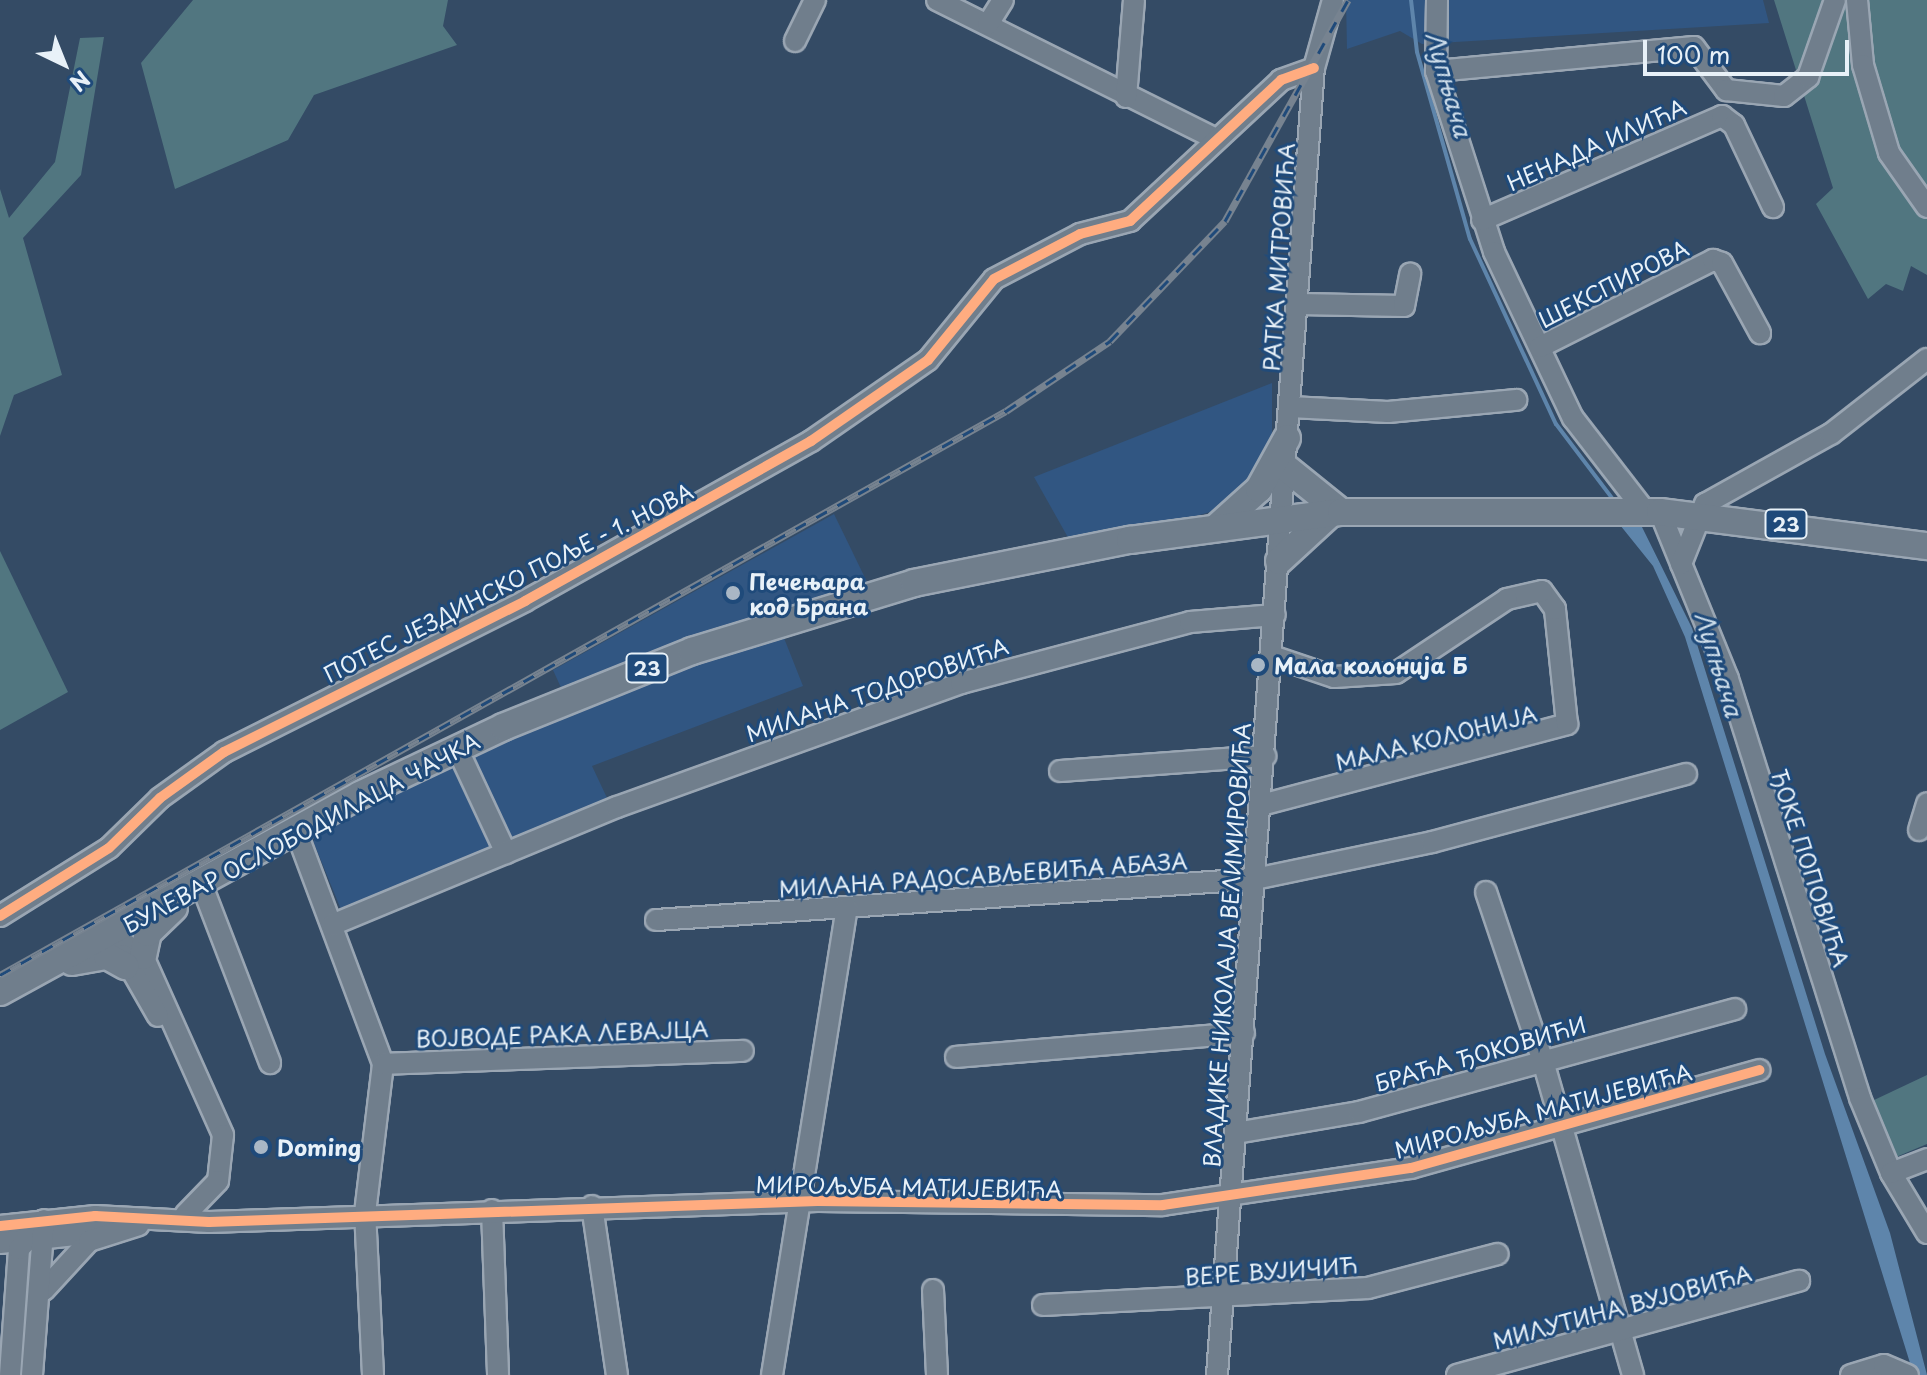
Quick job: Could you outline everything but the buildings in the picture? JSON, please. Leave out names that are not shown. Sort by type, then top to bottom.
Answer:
[{"type":"main road","points":[[1285,467],[1336,513],[1279,557],[1227,525],[1259,489],[1287,438]]},
{"type":"main road","name":"БУЛЕВАР ОСЛОБОДИЛАЦА ЧАЧКА","points":[[0,992],[120,931],[296,831],[457,748],[677,656],[857,599],[1001,563],[1227,525],[1336,513],[1653,512],[1697,515],[1927,546]]},
{"type":"main road","points":[[57,961],[107,956],[134,961],[148,933],[192,888]]},
{"type":"street","points":[[795,41],[815,0]]},
{"type":"street","points":[[937,0],[1126,97],[1216,139]]},
{"type":"street","points":[[988,24],[1003,0]]},
{"type":"street","points":[[1126,97],[1134,0]]},
{"type":"street","name":"РАТКА МИТРОВИЋА","points":[[1281,519],[1314,68],[1332,0]]},
{"type":"street","name":"ЂОКЕ ПОПОВИЋА","points":[[1437,0],[1436,71],[1482,220],[1573,418],[1653,512],[1681,564],[1728,679],[1850,1069],[1891,1173],[1927,1233]]},
{"type":"street","points":[[1436,71],[1694,47],[1726,90],[1784,96],[1808,77],[1835,0]]},
{"type":"street","points":[[1857,0],[1863,65],[1889,153],[1927,207]]},
{"type":"street","name":"ПОТЕС ЈЕЗДИНСКО ПОЉЕ - 1. НОВА","points":[[0,916],[109,848],[160,798],[224,752],[525,601],[811,441],[928,360],[994,279],[1080,234],[1130,221],[1287,75],[1314,68]]},
{"type":"street","name":"НЕНАДА ИЛИЋА","points":[[1482,220],[1722,116],[1734,125],[1773,207]]},
{"type":"street","name":"ШЕКСПИРОВА","points":[[1540,347],[1713,260],[1724,266],[1760,333]]},
{"type":"street","points":[[1299,304],[1404,306],[1410,274]]},
{"type":"street","points":[[1681,564],[1697,515],[1718,495],[1831,434],[1927,359]]},
{"type":"street","points":[[1290,407],[1388,412],[1516,400]]},
{"type":"street","name":"ВЛАДИКЕ НИКОЛАЈА ВЕЛИМИРОВИЋА","points":[[1217,1375],[1281,519]]},
{"type":"street","name":"МАЛА КОЛОНИЈА","points":[[1261,805],[1567,724],[1555,609],[1542,591],[1507,599],[1396,673],[1334,677],[1272,656]]},
{"type":"street","name":"МИЛАНА ТОДОРОВИЋА","points":[[332,925],[506,853],[819,732],[1028,662],[1190,622],[1275,615]]},
{"type":"street","points":[[457,748],[506,853]]},
{"type":"street","points":[[1060,771],[1265,756]]},
{"type":"street","name":"МИЛАНА РАДОСАВЉЕВИЋА АБАЗА","points":[[656,920],[1255,879],[1462,834],[1686,774]]},
{"type":"street","points":[[1919,830],[1927,803]]},
{"type":"street","points":[[296,831],[383,1064],[365,1213],[373,1375]]},
{"type":"street","points":[[192,888],[270,1063]]},
{"type":"street","points":[[1486,892],[1543,1061],[1560,1131],[1633,1375]]},
{"type":"street","points":[[772,1375],[847,908]]},
{"type":"street","points":[[120,931],[225,1144],[218,1181],[185,1215]]},
{"type":"street","name":"БРАЋА ЂОКОВИЋИ","points":[[1236,1133],[1359,1112],[1735,1009]]},
{"type":"street","points":[[956,1057],[1244,1033]]},
{"type":"street","name":"ВОЈВОДЕ РАКА ЛЕВАЈЦА","points":[[383,1064],[743,1051]]},
{"type":"street","name":"МИРОЉУБА МАТИЈЕВИЋА","points":[[45,1229],[185,1215],[209,1222],[365,1213],[592,1206],[800,1202],[1100,1208],[1231,1199],[1411,1168],[1560,1131],[1759,1070]]},
{"type":"street","points":[[1891,1173],[1927,1159]]},
{"type":"street","points":[[592,1206],[617,1375]]},
{"type":"street","points":[[492,1210],[498,1375]]},
{"type":"street","points":[[0,1226],[104,1233],[157,1219]]},
{"type":"street","points":[[0,1243],[22,1240],[45,1229]]},
{"type":"street","points":[[32,1375],[45,1229]]},
{"type":"street","points":[[41,1296],[59,1267],[104,1233]]},
{"type":"street","points":[[10,1375],[22,1240]]},
{"type":"street","name":"ВЕРЕ ВУЈИЧИЋ","points":[[1043,1305],[1223,1298],[1384,1285],[1498,1254]]},
{"type":"street","name":"МИЛУТИНА ВУЈОВИЋА","points":[[1457,1375],[1620,1334],[1799,1281]]},
{"type":"street","points":[[933,1290],[937,1375]]},
{"type":"street","points":[[1851,1375],[1903,1371]]},
{"type":"shaded area","points":[[1346,0],[1763,0],[1769,23],[1422,44],[1400,31],[1347,49]]},
{"type":"shaded area","points":[[1272,383],[1272,442],[1252,490],[1231,506],[1147,530],[1070,541],[1034,477]]},
{"type":"shaded area","points":[[834,514],[869,586],[563,692],[553,670]]},
{"type":"shaded area","points":[[1620,525],[1641,525],[1692,628],[1825,1054],[1890,1233],[1927,1375],[1915,1375],[1910,1363],[1685,637],[1653,566]]},
{"type":"shaded area","points":[[782,633],[803,686],[592,766],[608,800],[342,912],[313,841],[350,813],[494,741]]},
{"type":"green space","points":[[193,0],[448,0],[443,26],[457,45],[314,95],[288,140],[175,189],[141,63]]},
{"type":"green space","points":[[1774,0],[1927,0],[1927,275],[1911,266],[1903,291],[1886,284],[1868,299],[1816,204],[1833,188]]},
{"type":"green space","points":[[104,37],[81,175],[23,238],[62,375],[14,395],[0,436],[0,189],[9,218],[55,162],[80,38]]},
{"type":"green space","points":[[0,551],[68,692],[0,730]]},
{"type":"green space","points":[[1927,1075],[1927,1144],[1889,1160],[1872,1101]]},
{"type":"waterway","name":"Лупњача","points":[[1411,0],[1417,52],[1470,239],[1556,424],[1615,502]]},
{"type":"railway","points":[[0,975],[1006,411],[1110,341],[1225,221],[1348,0]]},
{"type":"cycle path","points":[[0,916],[109,848],[160,798],[224,752],[525,601],[811,441],[928,360],[994,279],[1080,234],[1130,221],[1281,80],[1314,68]]},
{"type":"cycle path","points":[[0,1226],[95,1216],[209,1222],[818,1201],[1163,1205],[1411,1168],[1759,1070]]},
{"type":"place","name":"Печењара код Брана","points":[[733,593]]},
{"type":"place","name":"Мала колонија Б","points":[[1258,665]]},
{"type":"place","name":"Doming","points":[[261,1147]]}]
